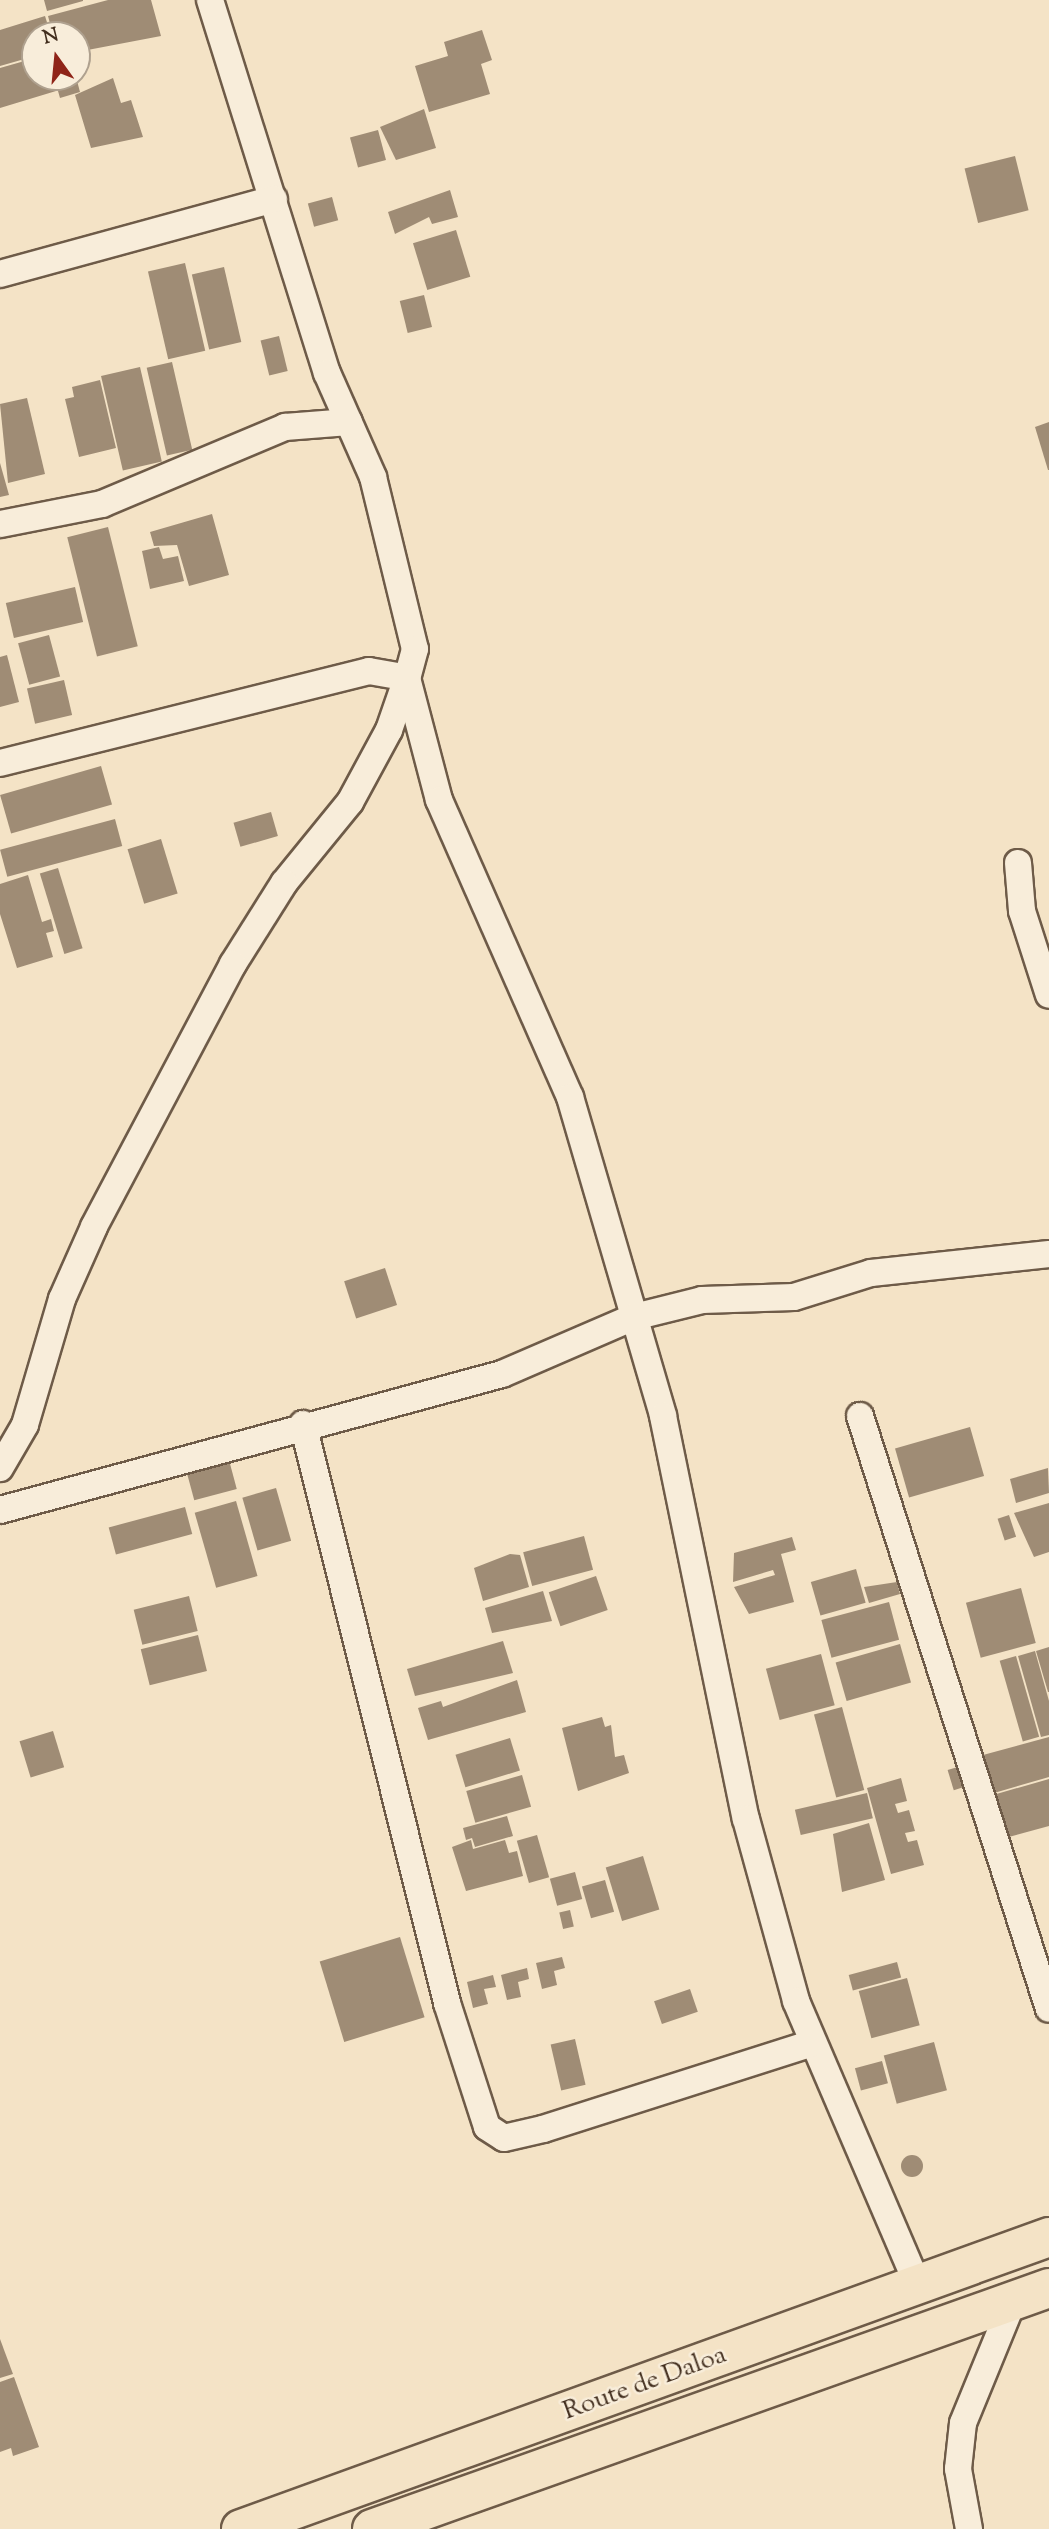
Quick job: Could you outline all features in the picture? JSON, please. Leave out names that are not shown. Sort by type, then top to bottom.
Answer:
[{"type":"highway","name":"Route de Daloa","points":[[241,2529],[1049,2237]]},
{"type":"highway","name":"Route de Daloa","points":[[372,2529],[1049,2288]]},
{"type":"street","points":[[0,1468],[25,1425],[62,1299],[94,1227],[233,964],[284,884],[350,802],[389,730],[415,649],[373,477],[349,422],[210,0]]},
{"type":"street","points":[[0,274],[274,199]]},
{"type":"street","points":[[0,524],[102,504],[285,427],[349,422]]},
{"type":"street","points":[[0,764],[369,671],[407,678]]},
{"type":"street","points":[[407,678],[439,800],[570,1097],[663,1416],[746,1819],[812,2043],[918,2285]]},
{"type":"street","points":[[1018,863],[1022,911],[1049,995]]},
{"type":"street","points":[[0,1510],[303,1424],[502,1374],[634,1317],[702,1300],[794,1297],[871,1273],[1049,1254]]},
{"type":"street","points":[[860,1416],[1049,2009]]},
{"type":"street","points":[[303,1424],[447,2003],[487,2127],[505,2138],[543,2129],[812,2043]]},
{"type":"street","points":[[969,2529],[958,2469],[963,2423],[1013,2301]]},
{"type":"building","points":[[44,0],[83,0],[83,1],[47,11]]},
{"type":"building","points":[[108,0],[151,0],[161,36],[91,49],[91,21],[49,21],[48,16]]},
{"type":"building","points":[[45,16],[47,21],[29,21]]},
{"type":"building","points":[[21,23],[21,60],[0,66],[0,30]]},
{"type":"building","points":[[482,30],[492,60],[481,64],[490,94],[429,112],[415,66],[448,56],[444,42]]},
{"type":"building","points":[[21,62],[21,91],[56,91],[0,108],[0,68]]},
{"type":"building","points":[[113,78],[121,103],[131,100],[143,137],[91,148],[75,95],[91,91],[91,88]]},
{"type":"building","points":[[58,91],[80,91],[80,92],[60,98]]},
{"type":"building","points":[[424,109],[436,148],[396,160],[380,127]]},
{"type":"building","points":[[378,130],[386,160],[358,167],[350,138]]},
{"type":"building","points":[[1015,156],[1029,210],[978,223],[965,169]]},
{"type":"building","points":[[450,190],[458,217],[432,224],[429,217],[395,234],[388,212]]},
{"type":"building","points":[[332,197],[338,220],[314,227],[308,203]]},
{"type":"building","points":[[456,230],[470,277],[427,290],[413,243]]},
{"type":"building","points":[[185,263],[205,351],[168,359],[148,272]]},
{"type":"building","points":[[224,267],[241,342],[209,349],[192,274]]},
{"type":"building","points":[[424,295],[432,327],[408,333],[400,301]]},
{"type":"building","points":[[279,336],[288,371],[269,376],[261,341]]},
{"type":"building","points":[[172,362],[192,450],[167,456],[147,368]]},
{"type":"building","points":[[140,367],[162,462],[123,471],[101,376]]},
{"type":"building","points":[[100,380],[116,448],[79,457],[65,399],[74,397],[72,387]]},
{"type":"building","points":[[27,398],[45,474],[8,483],[0,404]]},
{"type":"building","points":[[1049,422],[1049,470],[1048,470],[1035,427]]},
{"type":"building","points":[[0,463],[9,495],[0,497]]},
{"type":"building","points":[[212,514],[229,575],[189,586],[177,545],[154,546],[150,532]]},
{"type":"building","points":[[108,527],[138,646],[97,657],[67,537]]},
{"type":"building","points":[[159,547],[163,559],[178,556],[184,581],[150,589],[142,551]]},
{"type":"building","points":[[75,587],[83,622],[14,638],[6,603]]},
{"type":"building","points":[[49,635],[60,677],[29,685],[18,643]]},
{"type":"building","points":[[7,655],[19,702],[0,707],[0,657]]},
{"type":"building","points":[[64,680],[72,715],[35,724],[27,689]]},
{"type":"building","points":[[101,766],[112,804],[11,833],[0,795]]},
{"type":"building","points":[[271,812],[278,836],[240,847],[234,823]]},
{"type":"building","points":[[115,819],[122,846],[7,877],[0,850]]},
{"type":"building","points":[[161,839],[178,894],[144,904],[128,849]]},
{"type":"building","points":[[58,868],[83,948],[64,954],[40,874]]},
{"type":"building","points":[[28,875],[42,922],[51,919],[54,931],[46,933],[53,957],[17,968],[0,914],[0,884]]},
{"type":"building","points":[[385,1268],[397,1305],[356,1318],[344,1281]]},
{"type":"building","points":[[970,1427],[984,1476],[909,1498],[895,1448]]},
{"type":"building","points":[[229,1460],[237,1489],[194,1500],[186,1471]]},
{"type":"building","points":[[1048,1468],[1049,1493],[1016,1503],[1010,1479]]},
{"type":"building","points":[[276,1488],[291,1541],[258,1551],[242,1498]]},
{"type":"building","points":[[236,1501],[257,1576],[216,1588],[195,1513]]},
{"type":"building","points":[[1049,1503],[1049,1552],[1034,1557],[1014,1513]]},
{"type":"building","points":[[185,1507],[192,1534],[116,1554],[109,1527]]},
{"type":"building","points":[[1009,1515],[1016,1537],[1005,1541],[998,1519]]},
{"type":"building","points":[[584,1536],[593,1570],[532,1586],[523,1552]]},
{"type":"building","points":[[792,1537],[796,1550],[781,1554],[794,1602],[749,1614],[734,1587],[775,1575],[773,1570],[733,1582],[734,1553]]},
{"type":"building","points":[[510,1554],[520,1555],[529,1587],[483,1601],[474,1568]]},
{"type":"building","points":[[856,1569],[866,1603],[820,1616],[811,1582]]},
{"type":"building","points":[[596,1576],[608,1610],[560,1626],[549,1592]]},
{"type":"building","points":[[897,1582],[900,1594],[869,1603],[864,1587]]},
{"type":"building","points":[[1021,1588],[1036,1643],[981,1658],[966,1603]]},
{"type":"building","points":[[543,1591],[552,1621],[492,1633],[485,1608]]},
{"type":"building","points":[[189,1596],[198,1631],[142,1645],[134,1610]]},
{"type":"building","points":[[889,1602],[899,1640],[831,1658],[821,1620]]},
{"type":"building","points":[[198,1635],[207,1671],[150,1685],[141,1649]]},
{"type":"building","points":[[503,1641],[513,1673],[415,1696],[407,1669]]},
{"type":"building","points":[[900,1644],[911,1682],[847,1701],[836,1662]]},
{"type":"building","points":[[1049,1647],[1049,1692],[1048,1692],[1036,1651]]},
{"type":"building","points":[[1035,1651],[1049,1701],[1049,1735],[1041,1737],[1018,1656]]},
{"type":"building","points":[[821,1654],[835,1705],[780,1720],[766,1669]]},
{"type":"building","points":[[1016,1656],[1039,1737],[1023,1741],[1000,1661]]},
{"type":"building","points":[[517,1680],[526,1712],[428,1740],[418,1708],[441,1701],[443,1707]]},
{"type":"building","points":[[842,1707],[864,1790],[836,1798],[814,1715]]},
{"type":"building","points":[[602,1717],[605,1727],[611,1725],[615,1757],[624,1755],[629,1773],[578,1791],[562,1728]]},
{"type":"building","points":[[53,1731],[64,1767],[31,1778],[20,1741]]},
{"type":"building","points":[[1049,1737],[1049,1777],[994,1793],[983,1755]]},
{"type":"building","points":[[510,1738],[520,1771],[465,1787],[455,1755]]},
{"type":"building","points":[[961,1766],[967,1786],[954,1790],[948,1770]]},
{"type":"building","points":[[522,1775],[531,1807],[475,1823],[466,1791]]},
{"type":"building","points":[[901,1778],[907,1801],[895,1804],[898,1813],[909,1810],[915,1831],[905,1833],[908,1842],[917,1840],[924,1865],[891,1874],[867,1788]]},
{"type":"building","points":[[1049,1779],[1049,1826],[1005,1838],[993,1795]]},
{"type":"building","points":[[867,1793],[873,1818],[801,1835],[795,1810]]},
{"type":"building","points":[[507,1816],[513,1836],[475,1847],[472,1838],[466,1840],[463,1828]]},
{"type":"building","points":[[869,1823],[885,1880],[842,1892],[833,1834]]},
{"type":"building","points":[[537,1835],[549,1877],[529,1883],[517,1841]]},
{"type":"building","points":[[471,1840],[473,1849],[505,1840],[509,1853],[517,1851],[523,1876],[466,1891],[452,1847]]},
{"type":"building","points":[[643,1856],[659,1910],[622,1921],[606,1867]]},
{"type":"building","points":[[575,1872],[582,1899],[557,1906],[550,1879]]},
{"type":"building","points":[[605,1880],[614,1912],[591,1918],[582,1887]]},
{"type":"building","points":[[570,1910],[574,1927],[563,1929],[559,1912]]},
{"type":"building","points":[[400,1937],[425,2017],[344,2042],[320,1962]]},
{"type":"building","points":[[562,1957],[565,1968],[554,1971],[557,1985],[542,1989],[536,1963]]},
{"type":"building","points":[[897,1962],[901,1977],[853,1990],[849,1975]]},
{"type":"building","points":[[527,1968],[529,1979],[518,1982],[521,1997],[507,2000],[501,1975]]},
{"type":"building","points":[[493,1975],[496,1987],[484,1989],[488,2004],[473,2008],[467,1982]]},
{"type":"building","points":[[907,1978],[920,2025],[871,2038],[859,1991]]},
{"type":"building","points":[[690,1989],[698,2012],[662,2024],[654,2001]]},
{"type":"building","points":[[575,2039],[586,2085],[561,2090],[551,2045]]},
{"type":"building","points":[[934,2042],[947,2090],[897,2104],[884,2055]]},
{"type":"building","points":[[882,2061],[888,2083],[861,2090],[855,2068]]},
{"type":"building","points":[[912,2155],[920,2158],[923,2166],[920,2174],[912,2177],[904,2174],[901,2166],[904,2158]]},
{"type":"building","points":[[0,2339],[13,2374],[0,2378]]},
{"type":"building","points":[[14,2377],[39,2447],[13,2456],[11,2448],[0,2452],[0,2382]]}]
